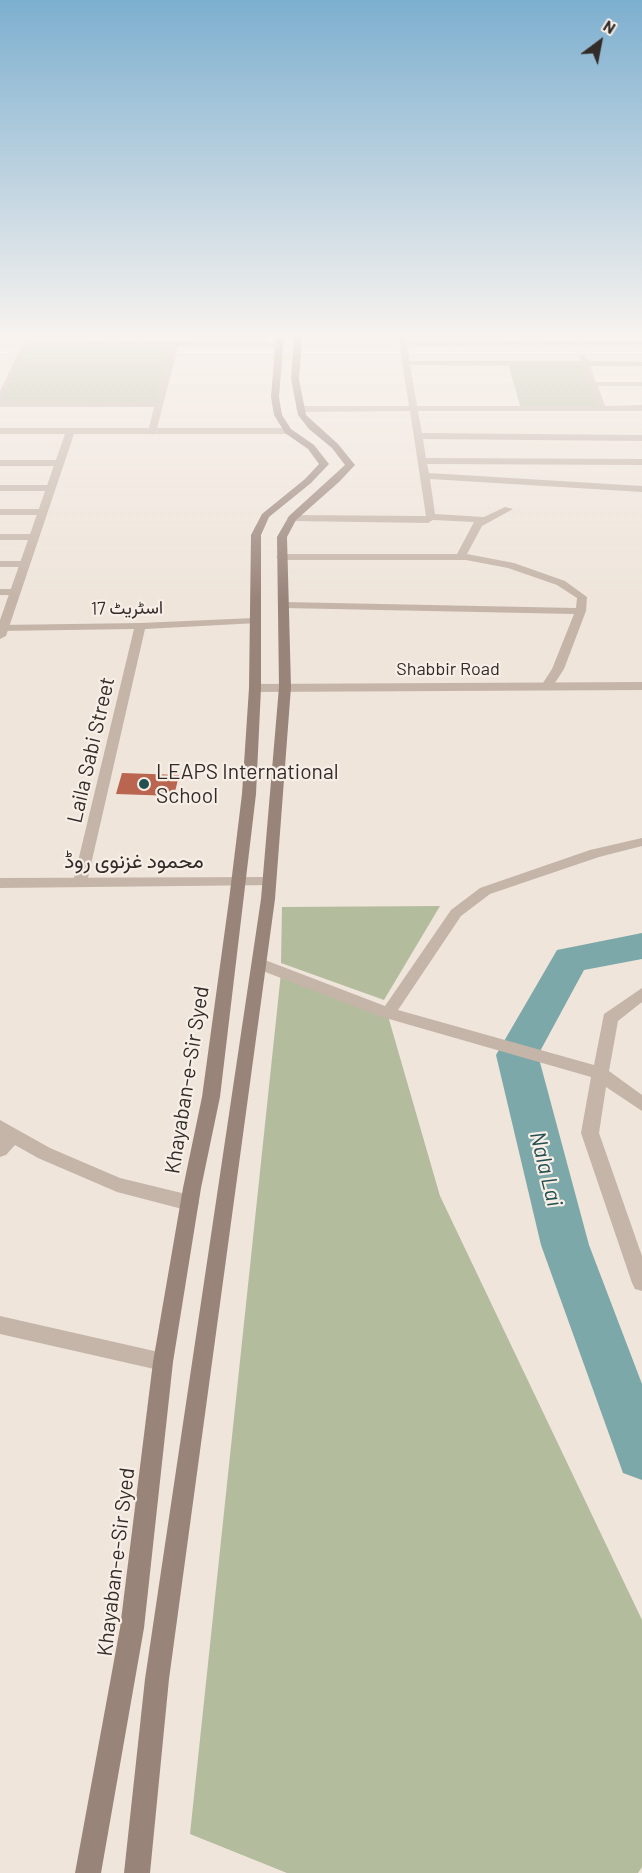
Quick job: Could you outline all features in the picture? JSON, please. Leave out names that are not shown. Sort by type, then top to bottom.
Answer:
[{"type":"main road","points":[[284,424],[288,431]]},
{"type":"main road","points":[[136,1873],[157,1678],[260,964],[269,882],[285,687],[282,537],[292,518],[350,465],[335,446],[310,424]]},
{"type":"main road","name":"Khayaban-e-Sir Syed","points":[[88,1873],[132,1628],[163,1362],[211,1097],[249,795],[255,688],[256,535],[265,516],[308,481],[324,464],[311,447],[288,431]]},
{"type":"street","points":[[152,432],[154,424]]},
{"type":"street","points":[[417,424],[426,476],[429,518]]},
{"type":"street","points":[[0,432],[288,431]]},
{"type":"street","points":[[1,630],[70,432]]},
{"type":"street","points":[[419,436],[642,438]]},
{"type":"street","points":[[423,461],[642,462]]},
{"type":"street","points":[[0,463],[59,463]]},
{"type":"street","points":[[426,476],[642,489]]},
{"type":"street","points":[[0,488],[51,488]]},
{"type":"street","points":[[292,518],[482,520],[508,509]]},
{"type":"street","points":[[0,512],[42,512]]},
{"type":"street","points":[[460,557],[482,520]]},
{"type":"street","points":[[0,537],[34,537]]},
{"type":"street","points":[[281,557],[460,557],[510,565],[561,582],[582,597],[580,611],[558,669],[547,687]]},
{"type":"street","points":[[0,564],[24,564]]},
{"type":"street","points":[[0,592],[15,592]]},
{"type":"street","points":[[284,605],[580,611]]},
{"type":"street","name":"اسٹریٹ 17","points":[[1,630],[254,621]]},
{"type":"street","name":"Laila Sabi Street","points":[[80,882],[140,626]]},
{"type":"street","name":"Shabbir Road","points":[[255,688],[642,686]]},
{"type":"street","points":[[395,1015],[456,912],[485,891],[595,853],[642,842]]},
{"type":"street","name":"محمود غزنوی روڈ","points":[[0,883],[269,882]]},
{"type":"street","points":[[260,964],[395,1015],[599,1073],[642,1104]]},
{"type":"street","points":[[642,994],[610,1018],[590,1133],[642,1283]]},
{"type":"street","points":[[0,1150],[6,1131],[44,1153],[117,1185],[190,1203]]},
{"type":"street","points":[[0,1325],[163,1362]]},
{"type":"green space","points":[[440,906],[384,1000],[281,963],[282,907]]},
{"type":"green space","points":[[281,973],[388,1016],[440,1196],[642,1620],[642,1867],[638,1873],[287,1873],[190,1834]]},
{"type":"building","points":[[122,773],[179,775],[174,796],[116,794]]},
{"type":"waterway","name":"Nala Lai","points":[[642,946],[571,959],[517,1055],[565,1245],[642,1454]]},
{"type":"place","name":"LEAPS International School","points":[[144,784]]}]
